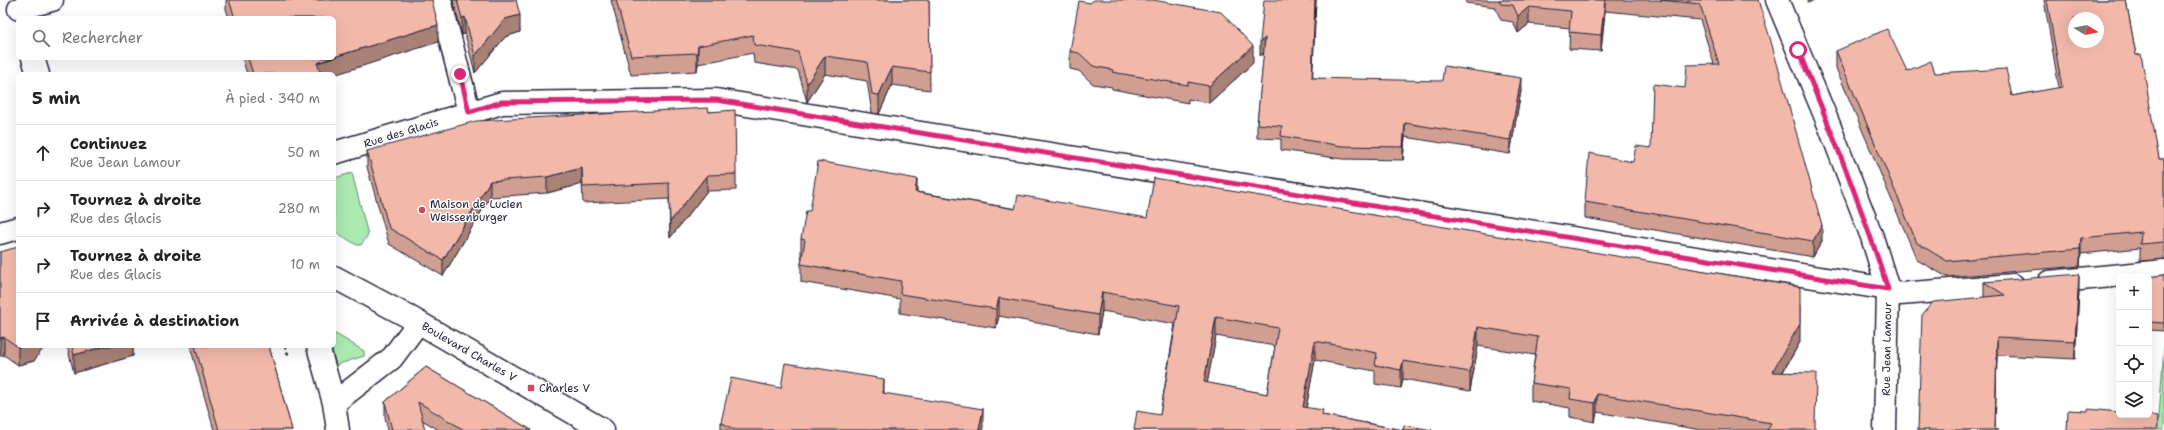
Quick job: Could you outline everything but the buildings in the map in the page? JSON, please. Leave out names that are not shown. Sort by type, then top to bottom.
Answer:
[{"type":"street","points":[[19,9],[52,0]]},
{"type":"street","points":[[440,0],[469,112]]},
{"type":"street","name":"Rue Jean Lamour","points":[[1777,0],[1832,132],[1872,237],[1888,289],[1885,430]]},
{"type":"street","points":[[34,60],[37,72]]},
{"type":"street","name":"Rue des Glacis","points":[[336,152],[502,102],[716,100],[1888,289],[1900,294],[1918,294],[2164,271]]},
{"type":"street","points":[[0,233],[16,229]]},
{"type":"street","name":"Boulevard Charles V","points":[[336,278],[418,323],[603,430]]},
{"type":"street","points":[[334,403],[392,358],[418,323]]},
{"type":"street","points":[[319,348],[334,403],[338,430]]},
{"type":"green space","points":[[352,173],[368,235],[361,245],[357,245],[336,232],[336,177]]},
{"type":"green space","points":[[336,334],[364,351],[364,356],[336,365],[332,348],[336,348]]},
{"type":"green space","points":[[2164,346],[2164,430],[2158,430]]},
{"type":"place","name":"Maison de Lucien Weissenburger","points":[[422,210]]},
{"type":"place","name":"Charles V","points":[[531,388]]},
{"type":"route","points":[[460,74],[469,112],[502,102],[716,100],[1888,289],[1872,237],[1829,125],[1798,50]]}]
